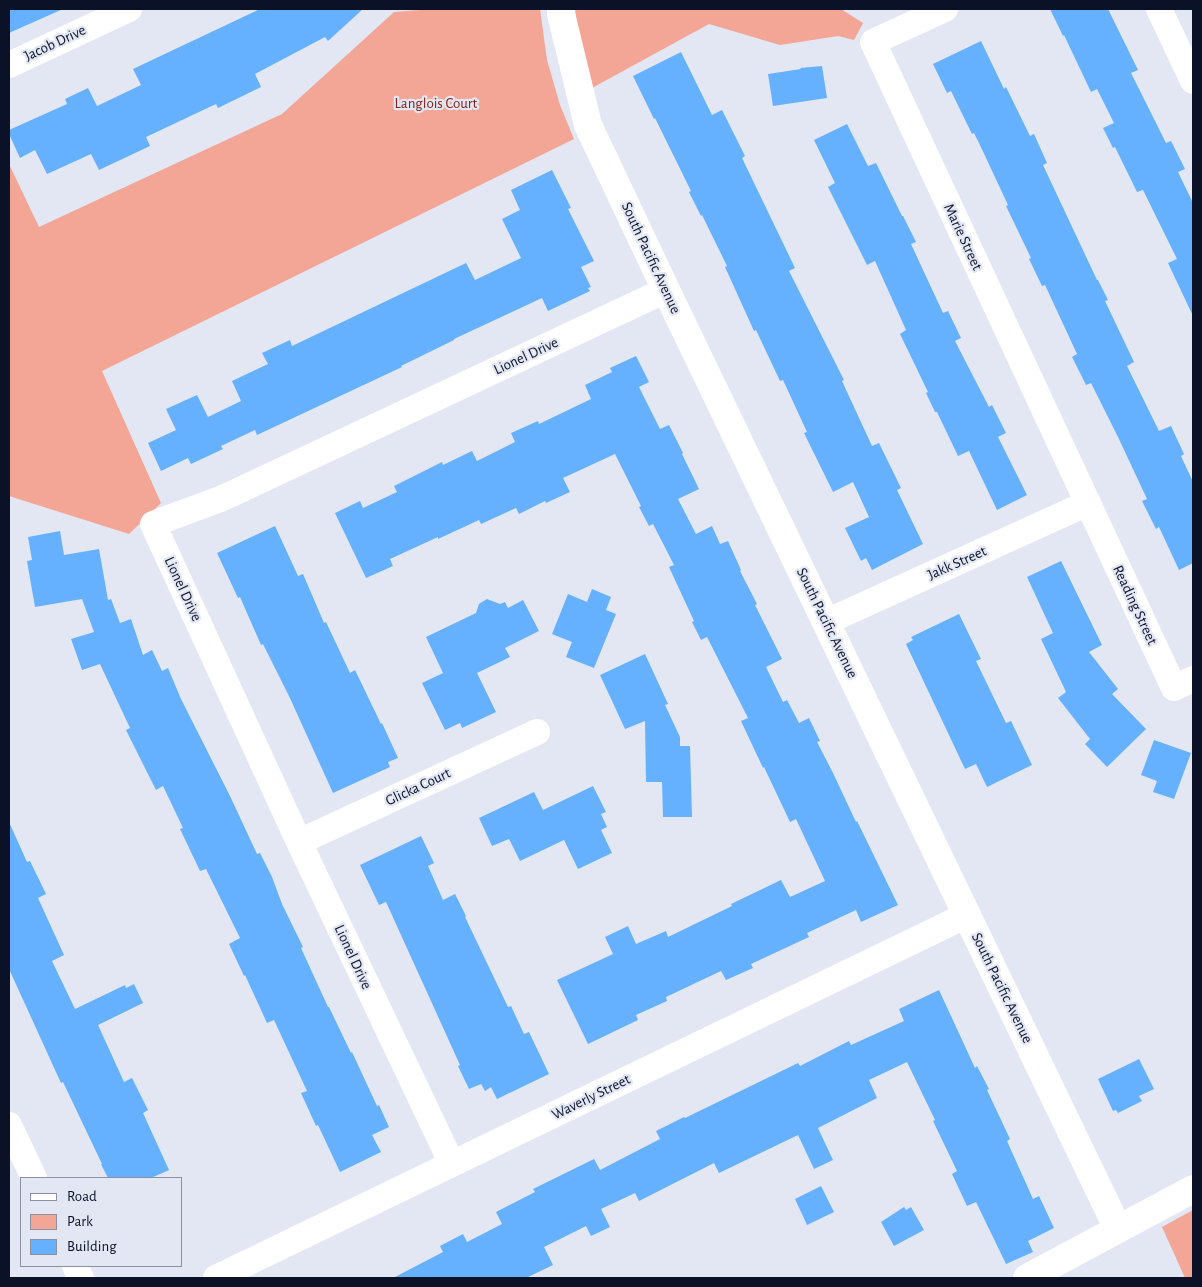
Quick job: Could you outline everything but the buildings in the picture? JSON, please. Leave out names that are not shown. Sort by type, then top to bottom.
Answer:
[{"type":"street","name":"Jacob Drive","points":[[9,65],[129,9]]},
{"type":"street","name":"South Pacific Avenue","points":[[561,9],[588,125],[1118,1229]]},
{"type":"street","name":"Marie Street","points":[[945,9],[872,42],[1088,504]]},
{"type":"street","points":[[1159,9],[1193,81]]},
{"type":"street","name":"Lionel Drive","points":[[452,1164],[299,842],[154,524],[223,498],[666,290]]},
{"type":"street","name":"Jakk Street","points":[[826,622],[1088,504]]},
{"type":"street","name":"Reading Street","points":[[1088,504],[1174,688],[1193,678]]},
{"type":"street","name":"Glicka Court","points":[[299,842],[537,732]]},
{"type":"street","name":"Waverly Street","points":[[216,1278],[967,915]]},
{"type":"street","points":[[9,1125],[34,1177]]},
{"type":"street","points":[[1027,1278],[1193,1189]]},
{"type":"green space","name":"Langlois Court","points":[[433,9],[540,9],[547,60],[560,105],[574,139],[102,371],[161,503],[129,534],[9,496],[9,164],[39,227],[282,114],[394,12]]},
{"type":"green space","points":[[575,9],[841,9],[863,23],[854,40],[838,36],[780,45],[709,24],[592,88],[578,31]]},
{"type":"green space","points":[[1193,1210],[1193,1278],[1185,1278],[1162,1227]]}]
